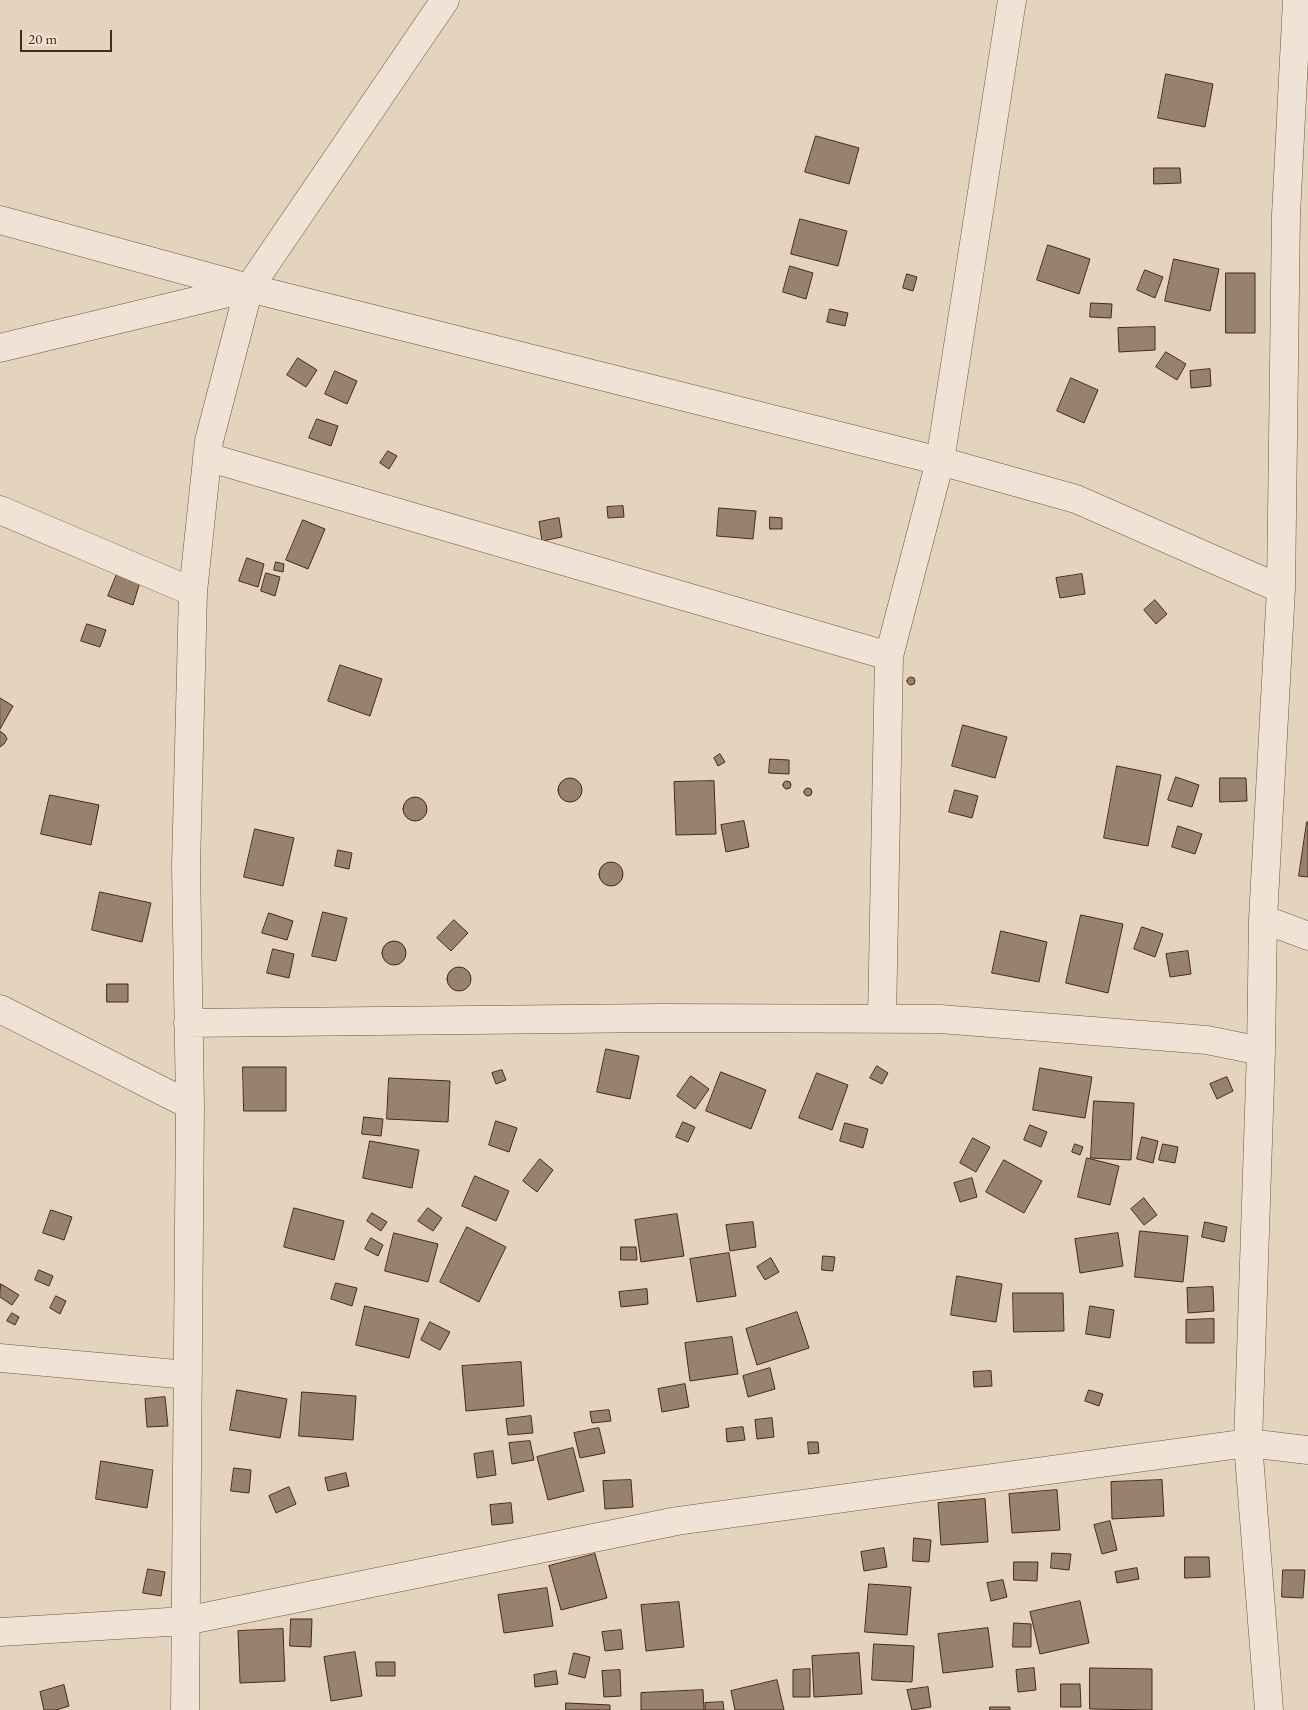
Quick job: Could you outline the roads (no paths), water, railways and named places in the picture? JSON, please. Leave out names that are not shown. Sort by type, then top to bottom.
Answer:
[{"type":"street","points":[[185,1710],[190,1105],[186,866],[192,592],[209,441],[249,288],[445,0]]},
{"type":"street","points":[[882,1019],[889,656],[940,461],[1012,0]]},
{"type":"street","points":[[1269,1710],[1248,1442],[1261,1051],[1263,919],[1281,589],[1286,215],[1297,0]]},
{"type":"street","points":[[0,220],[249,288],[940,461],[1076,499],[1281,589]]},
{"type":"street","points":[[0,348],[249,288]]},
{"type":"street","points":[[207,457],[889,656]]},
{"type":"street","points":[[0,510],[192,592]]},
{"type":"street","points":[[1263,919],[1308,936]]},
{"type":"street","points":[[0,1009],[190,1105]]},
{"type":"street","points":[[188,1023],[660,1018],[940,1019],[1207,1040],[1261,1051]]},
{"type":"street","points":[[0,1358],[188,1375]]},
{"type":"street","points":[[0,1632],[185,1621],[677,1521],[1248,1442],[1308,1450]]}]
